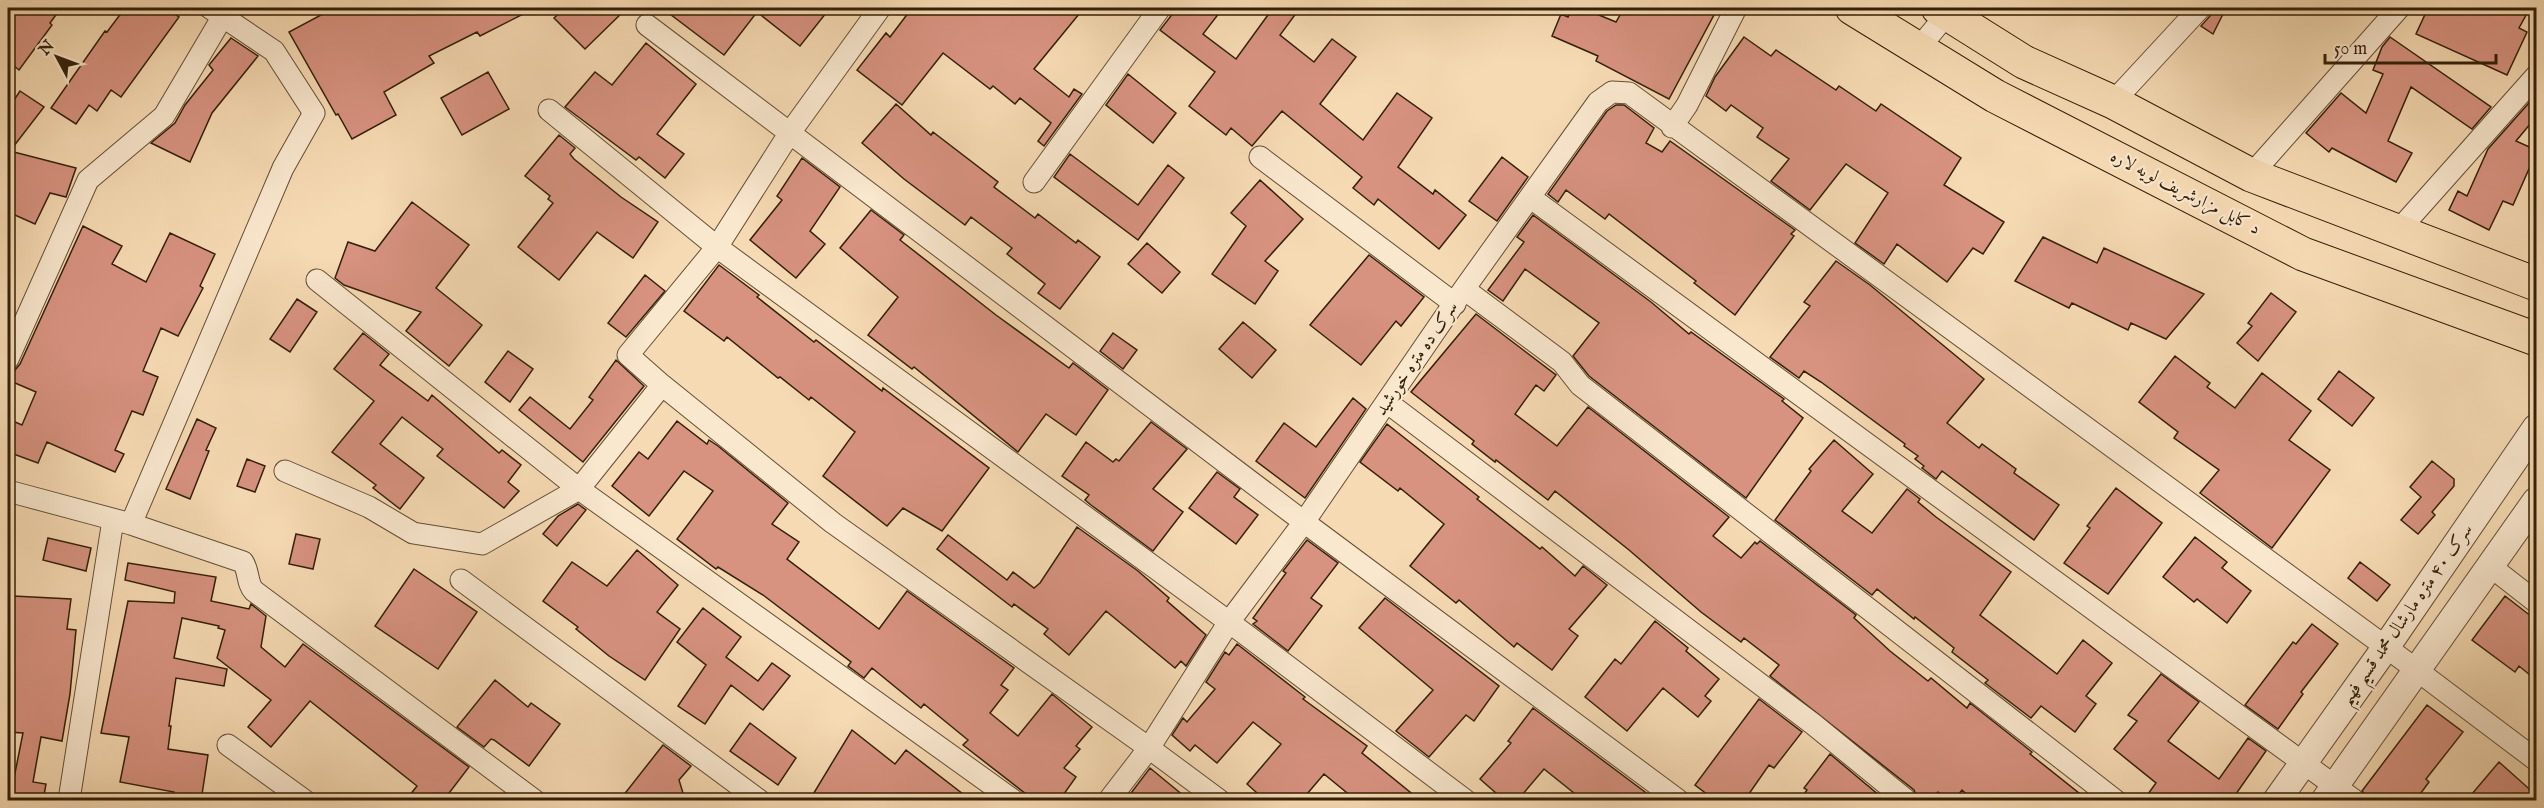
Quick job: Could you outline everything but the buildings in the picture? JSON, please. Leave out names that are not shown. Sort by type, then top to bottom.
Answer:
[{"type":"highway","name":"د کابل مزارشریف لویه لاره","points":[[1852,8],[1995,96],[2303,254],[2536,339]]},
{"type":"highway","points":[[1946,9],[2024,62],[2113,102],[2251,175],[2536,284]]},
{"type":"street","points":[[880,8],[789,134],[717,247],[628,355],[833,524],[1149,748],[1219,801]]},
{"type":"street","points":[[1034,182],[1160,8]]},
{"type":"street","points":[[1672,127],[1687,105],[1736,8]]},
{"type":"street","points":[[2113,102],[2200,8]]},
{"type":"street","points":[[2251,175],[2399,8]]},
{"type":"street","points":[[1918,48],[1946,9]]},
{"type":"street","points":[[8,359],[88,180],[164,116],[216,12],[274,51],[314,113],[283,168],[122,522],[69,801]]},
{"type":"street","points":[[647,25],[1304,522],[1678,801]]},
{"type":"street","points":[[2397,232],[2536,76]]},
{"type":"street","name":"سرک ده متره خورشید","points":[[1108,801],[1149,748],[1229,622],[1304,522],[1460,296],[1598,102],[1612,92],[1629,93],[1672,127],[2417,669],[2536,760]]},
{"type":"street","points":[[549,110],[717,247],[1229,622],[1465,801]]},
{"type":"street","points":[[1260,157],[1460,296],[1562,362],[1580,385],[2115,801]]},
{"type":"street","points":[[1531,198],[2304,762],[2338,796],[2417,669],[2536,501]]},
{"type":"street","points":[[317,280],[579,489],[1014,801]]},
{"type":"street","points":[[285,471],[369,507],[413,533],[482,544],[579,489],[662,385]]},
{"type":"street","points":[[1388,403],[1814,724],[1906,801]]},
{"type":"street","name":"سرک ۴۰ متره مارشال محمد قسیم فهیم","points":[[2277,801],[2536,428]]},
{"type":"street","points":[[8,491],[122,522],[243,562],[248,570],[251,588],[254,591],[534,801]]},
{"type":"street","points":[[2490,566],[2536,602]]},
{"type":"street","points":[[461,580],[759,801]]},
{"type":"street","points":[[228,745],[304,801]]}]
